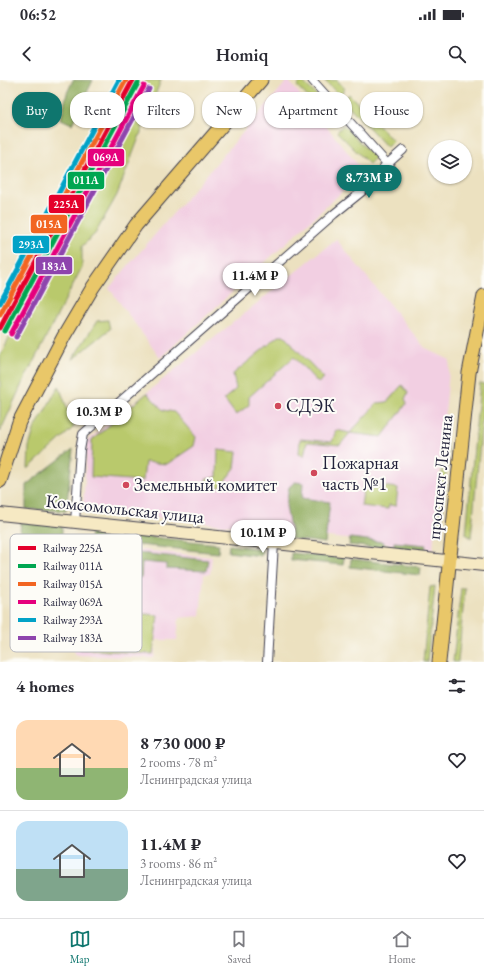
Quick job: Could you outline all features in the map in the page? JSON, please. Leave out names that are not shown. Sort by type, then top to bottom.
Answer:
[{"type":"main road","points":[[0,481],[19,422],[64,336],[93,287],[136,225],[261,80]]},
{"type":"main road","name":"проспект Ленина","points":[[439,662],[469,373],[484,296]]},
{"type":"street","points":[[312,80],[389,166]]},
{"type":"street","points":[[75,522],[80,450],[83,434],[389,166],[403,150]]},
{"type":"street","name":"Комсомольская улица","points":[[0,514],[484,565]]},
{"type":"street","points":[[266,662],[274,543]]},
{"type":"shaded area","points":[[288,80],[298,92],[278,92]]},
{"type":"shaded area","points":[[264,108],[264,128],[328,128],[364,172],[160,358],[109,288],[247,128],[256,128],[256,117]]},
{"type":"shaded area","points":[[336,239],[425,348],[450,360],[433,549],[83,509],[87,441]]},
{"type":"shaded area","points":[[142,550],[212,557],[210,574],[204,574],[200,616],[179,618],[177,640],[156,640],[154,658],[74,655],[74,652],[142,652]]},
{"type":"green space","points":[[73,80],[93,80],[87,92],[70,92],[70,123],[62,119],[67,93]]},
{"type":"green space","points":[[146,80],[161,80],[156,92],[139,92]]},
{"type":"green space","points":[[324,80],[337,80],[345,89],[342,92],[336,92]]},
{"type":"green space","points":[[302,81],[313,92],[303,92],[297,86]]},
{"type":"green space","points":[[352,97],[360,106],[360,118],[352,110]]},
{"type":"green space","points":[[133,103],[133,128],[143,128],[117,195],[95,234],[82,246],[82,267],[21,386],[0,432],[0,356],[64,226],[119,128],[125,128],[125,117]]},
{"type":"green space","points":[[340,128],[346,128],[375,158],[369,164],[337,132]]},
{"type":"green space","points":[[369,128],[381,128],[393,141],[387,147]]},
{"type":"green space","points":[[108,320],[110,329],[72,360],[97,321]]},
{"type":"green space","points":[[279,336],[284,336],[324,378],[318,383],[294,357],[249,397],[249,405],[236,415],[224,399],[236,389],[233,374]]},
{"type":"green space","points":[[480,383],[484,384],[484,400],[471,538],[466,534]]},
{"type":"green space","points":[[402,385],[408,393],[405,399],[407,403],[382,437],[350,433],[377,403],[387,402]]},
{"type":"green space","points":[[59,386],[74,427],[28,469],[29,447],[34,430]]},
{"type":"green space","points":[[147,393],[163,410],[174,412],[196,437],[194,446],[167,464],[145,462],[143,481],[91,477],[92,440]]},
{"type":"green space","points":[[336,430],[350,433],[340,445],[307,442],[304,456],[299,454],[300,439],[332,442]]},
{"type":"green space","points":[[445,436],[448,450],[441,534],[437,533]]},
{"type":"green space","points":[[73,449],[66,511],[26,509],[26,485]]},
{"type":"green space","points":[[218,450],[237,452],[235,468],[219,488],[205,488],[206,479],[217,477]]},
{"type":"green space","points":[[295,482],[303,483],[302,498],[330,502],[325,543],[292,539],[286,506],[289,487]]},
{"type":"green space","points":[[364,484],[398,488],[396,506],[389,505],[388,509],[361,506]]},
{"type":"green space","points":[[21,521],[62,524],[62,534],[20,533]]},
{"type":"green space","points":[[91,531],[121,534],[91,534]]},
{"type":"green space","points":[[142,536],[219,544],[218,553],[142,545]]},
{"type":"green space","points":[[350,538],[384,542],[383,549],[349,545]]},
{"type":"green space","points":[[394,542],[426,545],[425,553],[394,549]]},
{"type":"green space","points":[[229,545],[262,549],[261,556],[228,552]]},
{"type":"green space","points":[[142,553],[208,560],[206,571],[166,569],[166,564],[142,562]]},
{"type":"green space","points":[[291,553],[344,558],[343,565],[291,560]]},
{"type":"green space","points":[[351,559],[421,567],[420,575],[350,567]]},
{"type":"green space","points":[[435,586],[427,662],[423,662],[430,587]]},
{"type":"green space","points":[[461,588],[465,588],[458,662],[453,662]]},
{"type":"green space","points":[[142,614],[158,615],[153,654],[124,652],[142,652]]},
{"type":"railway","points":[[0,316],[125,80]]},
{"type":"rail line","name":"293А","points":[[0,303],[119,80]]},
{"type":"rail line","name":"015А","points":[[0,315],[126,80]]},
{"type":"rail line","name":"225А","points":[[0,328],[133,80]]},
{"type":"rail line","name":"011А","points":[[5,331],[138,83]]},
{"type":"rail line","name":"069А","points":[[11,334],[144,86]]},
{"type":"rail line","name":"183А","points":[[16,337],[149,89]]},
{"type":"place","name":"СДЭК","points":[[278,406]]},
{"type":"place","name":"Пожарная часть №1","points":[[314,473]]},
{"type":"place","name":"Земельный комитет","points":[[126,485]]}]
